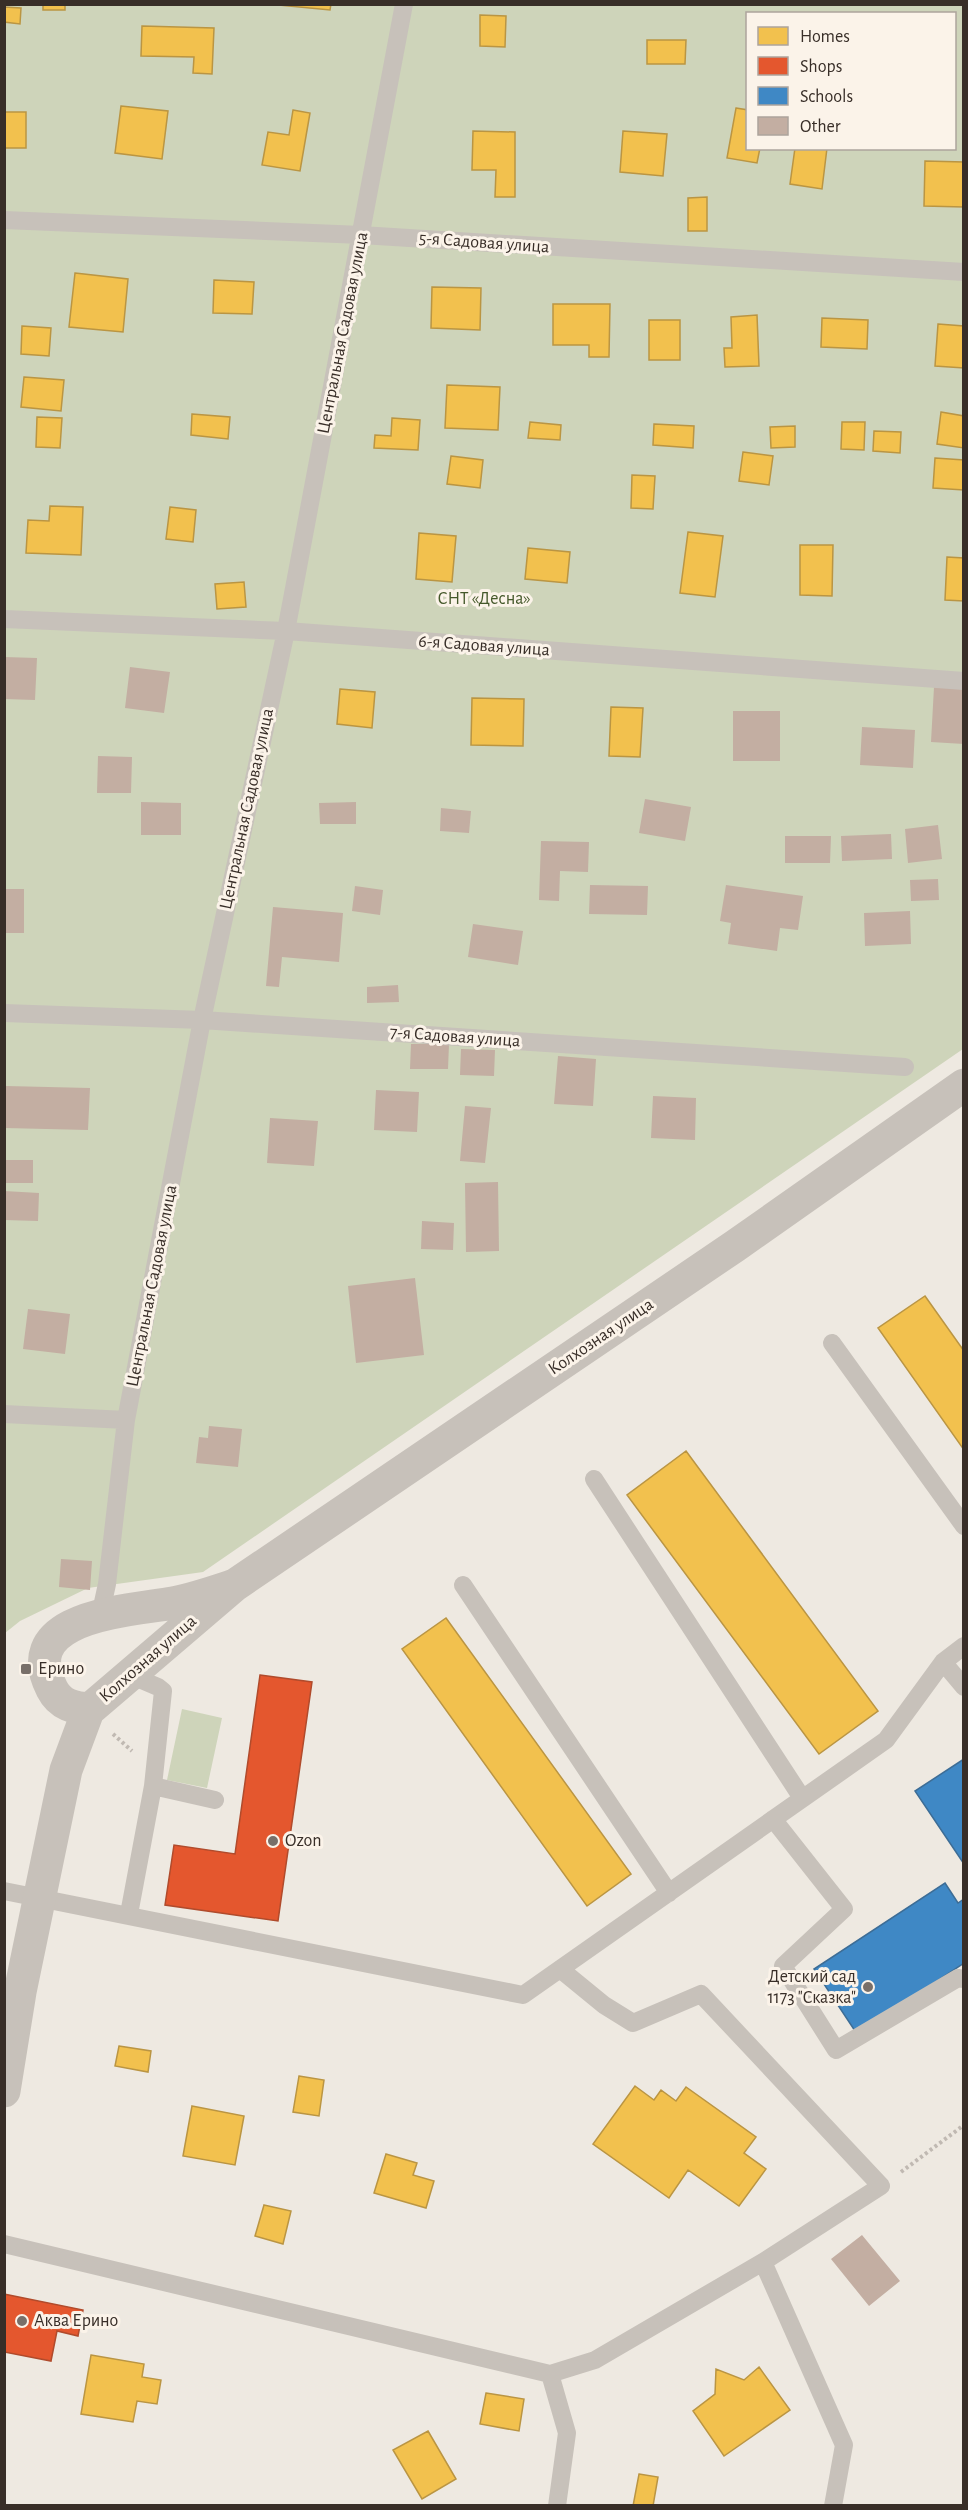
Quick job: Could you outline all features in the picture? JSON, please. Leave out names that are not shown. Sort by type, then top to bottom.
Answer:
[{"type":"street","name":"Колхозная улица","points":[[235,1585],[195,1598],[100,1616],[78,1621],[66,1627],[48,1647],[45,1659],[47,1676],[54,1693],[64,1703],[75,1708],[89,1710],[235,1585],[735,1246],[963,1085]]},
{"type":"street","points":[[4,2091],[39,1896],[66,1770],[89,1710]]},
{"type":"lane","name":"Центральная Садовая улица","points":[[100,1616],[107,1584],[126,1420],[202,1020],[286,631],[404,4]]},
{"type":"lane","name":"5-я Садовая улица","points":[[4,220],[361,235],[963,272]]},
{"type":"lane","name":"6-я Садовая улица","points":[[4,619],[286,631],[963,681]]},
{"type":"lane","name":"7-я Садовая улица","points":[[4,1013],[202,1020],[905,1067]]},
{"type":"lane","points":[[832,1343],[963,1526]]},
{"type":"lane","points":[[4,1414],[126,1420]]},
{"type":"lane","points":[[594,1479],[802,1798]]},
{"type":"lane","points":[[463,1585],[669,1893]]},
{"type":"lane","points":[[4,1891],[129,1914],[524,1995],[886,1740],[943,1662],[963,1646]]},
{"type":"lane","points":[[943,1662],[963,1687]]},
{"type":"lane","points":[[129,1914],[154,1779],[163,1691],[158,1686],[130,1675]]},
{"type":"lane","points":[[154,1779],[215,1800]]},
{"type":"lane","points":[[773,1819],[844,1909],[783,1966],[836,2050],[958,1978],[963,1978]]},
{"type":"lane","points":[[4,2244],[550,2374],[595,2360],[763,2262],[881,2186],[701,1994],[633,2023],[604,2005],[560,1969]]},
{"type":"lane","points":[[763,2262],[844,2445],[833,2505]]},
{"type":"lane","points":[[550,2374],[567,2433],[557,2505]]},
{"type":"path","points":[[89,1710],[154,1779]]},
{"type":"path","points":[[881,2186],[963,2125]]},
{"type":"green space","name":"СНТ «Десна»","points":[[5,5],[963,5],[963,1049],[203,1572],[88,1588],[20,1621],[5,1633]]},
{"type":"green space","points":[[182,1709],[222,1718],[207,1788],[167,1780]]},
{"type":"building: Homes","points":[[43,4],[65,4],[65,10],[43,10]]},
{"type":"building: Homes","points":[[268,4],[331,4],[330,10]]},
{"type":"building: Homes","points":[[4,7],[21,8],[20,24],[4,22]]},
{"type":"building: Homes","points":[[480,15],[506,16],[505,47],[480,46]]},
{"type":"building: Homes","points":[[142,26],[214,28],[212,74],[193,73],[194,57],[141,56]]},
{"type":"building: Homes","points":[[647,40],[686,40],[685,64],[647,64]]},
{"type":"building: Homes","points":[[121,106],[168,111],[162,159],[115,153]]},
{"type":"building: Homes","points":[[736,108],[746,110],[746,150],[760,150],[757,163],[727,158]]},
{"type":"building: Homes","points":[[293,110],[310,113],[300,171],[262,165],[268,132],[289,135]]},
{"type":"building: Homes","points":[[4,112],[26,112],[26,148],[4,148]]},
{"type":"building: Homes","points":[[473,131],[515,132],[515,197],[495,197],[496,170],[472,170]]},
{"type":"building: Homes","points":[[623,131],[667,134],[663,176],[620,172]]},
{"type":"building: Homes","points":[[795,150],[827,150],[822,189],[790,184]]},
{"type":"building: Homes","points":[[925,161],[964,162],[964,207],[924,206]]},
{"type":"building: Homes","points":[[707,197],[707,231],[688,231],[688,198]]},
{"type":"building: Homes","points":[[75,273],[128,279],[123,332],[69,327]]},
{"type":"building: Homes","points":[[214,280],[254,282],[252,314],[213,313]]},
{"type":"building: Homes","points":[[432,287],[481,288],[480,330],[431,328]]},
{"type":"building: Homes","points":[[553,304],[610,304],[609,357],[589,357],[589,345],[553,345]]},
{"type":"building: Homes","points":[[757,315],[759,366],[725,367],[724,348],[732,348],[731,317]]},
{"type":"building: Homes","points":[[822,318],[868,320],[867,349],[821,347]]},
{"type":"building: Homes","points":[[649,320],[680,320],[680,360],[649,360]]},
{"type":"building: Homes","points":[[938,324],[964,326],[964,368],[935,366]]},
{"type":"building: Homes","points":[[22,326],[51,328],[49,356],[21,354]]},
{"type":"building: Homes","points":[[24,377],[64,380],[61,411],[21,407]]},
{"type":"building: Homes","points":[[447,385],[500,387],[498,430],[445,428]]},
{"type":"building: Homes","points":[[941,412],[964,416],[964,448],[937,444]]},
{"type":"building: Homes","points":[[192,414],[230,417],[228,439],[191,435]]},
{"type":"building: Homes","points":[[37,417],[62,418],[60,448],[36,447]]},
{"type":"building: Homes","points":[[392,418],[420,420],[418,450],[374,448],[375,435],[391,436]]},
{"type":"building: Homes","points":[[530,422],[561,425],[560,440],[528,438]]},
{"type":"building: Homes","points":[[842,422],[865,422],[864,450],[841,449]]},
{"type":"building: Homes","points":[[654,424],[694,426],[693,448],[653,445]]},
{"type":"building: Homes","points":[[795,426],[795,447],[771,448],[770,427]]},
{"type":"building: Homes","points":[[874,431],[901,432],[900,453],[873,451]]},
{"type":"building: Homes","points":[[743,452],[773,456],[769,485],[739,481]]},
{"type":"building: Homes","points":[[451,456],[483,460],[480,488],[447,484]]},
{"type":"building: Homes","points":[[935,458],[964,460],[964,490],[933,488]]},
{"type":"building: Homes","points":[[632,475],[655,476],[653,509],[631,508]]},
{"type":"building: Homes","points":[[50,506],[83,507],[81,555],[26,553],[28,520],[49,521]]},
{"type":"building: Homes","points":[[170,507],[196,510],[193,542],[166,539]]},
{"type":"building: Homes","points":[[688,532],[723,536],[715,597],[680,593]]},
{"type":"building: Homes","points":[[419,533],[456,536],[452,582],[416,579]]},
{"type":"building: Homes","points":[[800,545],[833,545],[832,596],[800,595]]},
{"type":"building: Homes","points":[[528,548],[570,552],[567,583],[525,579]]},
{"type":"building: Homes","points":[[947,557],[964,558],[964,601],[945,600]]},
{"type":"building: Homes","points":[[244,582],[246,607],[217,609],[215,584]]},
{"type":"building: Homes","points":[[340,689],[375,692],[372,728],[337,724]]},
{"type":"building: Homes","points":[[472,698],[524,699],[523,746],[471,745]]},
{"type":"building: Homes","points":[[611,707],[643,708],[640,757],[609,756]]},
{"type":"building: Homes","points":[[925,1296],[964,1351],[964,1450],[878,1328]]},
{"type":"building: Homes","points":[[686,1451],[878,1711],[819,1754],[627,1495]]},
{"type":"building: Homes","points":[[446,1618],[631,1874],[587,1906],[402,1649]]},
{"type":"building: Homes","points":[[119,2046],[151,2051],[148,2072],[115,2066]]},
{"type":"building: Homes","points":[[299,2076],[324,2080],[319,2116],[293,2112]]},
{"type":"building: Homes","points":[[635,2086],[654,2100],[661,2090],[676,2101],[686,2087],[756,2137],[744,2153],[766,2169],[739,2206],[688,2170],[669,2198],[593,2144]]},
{"type":"building: Homes","points":[[192,2106],[244,2116],[235,2165],[183,2156]]},
{"type":"building: Homes","points":[[386,2154],[417,2163],[413,2175],[434,2181],[426,2208],[374,2193]]},
{"type":"building: Homes","points":[[264,2205],[291,2211],[283,2244],[255,2236]]},
{"type":"building: Homes","points":[[91,2355],[144,2364],[142,2377],[161,2380],[157,2404],[137,2401],[133,2422],[81,2414]]},
{"type":"building: Homes","points":[[759,2367],[790,2410],[724,2456],[693,2411],[715,2394],[716,2369],[744,2380]]},
{"type":"building: Homes","points":[[486,2393],[524,2399],[519,2431],[480,2424]]},
{"type":"building: Homes","points":[[428,2431],[456,2479],[422,2499],[393,2450]]},
{"type":"building: Homes","points":[[639,2474],[658,2477],[653,2506],[633,2506]]},
{"type":"building: Shops","points":[[260,1675],[312,1682],[278,1921],[165,1905],[174,1845],[235,1854]]},
{"type":"building: Shops","points":[[4,2294],[83,2310],[78,2336],[57,2331],[51,2361],[4,2352]]},
{"type":"building: Schools","points":[[964,1759],[964,1864],[915,1791]]},
{"type":"building: Schools","points":[[945,1883],[958,1903],[964,1899],[964,1963],[857,2034],[814,1969]]},
{"type":"building: Other","points":[[4,657],[37,658],[35,700],[4,699]]},
{"type":"building: Other","points":[[130,667],[170,672],[164,713],[125,708]]},
{"type":"building: Other","points":[[934,687],[964,689],[964,744],[931,742]]},
{"type":"building: Other","points":[[733,711],[780,711],[780,761],[733,761]]},
{"type":"building: Other","points":[[862,727],[915,730],[913,768],[860,765]]},
{"type":"building: Other","points":[[98,756],[132,757],[131,793],[97,793]]},
{"type":"building: Other","points":[[645,799],[691,807],[685,841],[639,833]]},
{"type":"building: Other","points":[[141,802],[181,803],[181,835],[141,835]]},
{"type":"building: Other","points":[[356,802],[356,824],[320,824],[319,803]]},
{"type":"building: Other","points":[[441,808],[471,811],[469,833],[440,831]]},
{"type":"building: Other","points":[[938,825],[942,859],[908,863],[905,829]]},
{"type":"building: Other","points":[[891,834],[892,859],[842,861],[841,836]]},
{"type":"building: Other","points":[[785,836],[831,836],[830,863],[785,863]]},
{"type":"building: Other","points":[[541,841],[589,842],[588,872],[560,871],[559,901],[539,900]]},
{"type":"building: Other","points":[[938,879],[939,900],[911,901],[910,880]]},
{"type":"building: Other","points":[[590,885],[648,886],[647,915],[589,914]]},
{"type":"building: Other","points":[[726,885],[803,896],[798,930],[780,928],[777,951],[728,944],[731,923],[720,921]]},
{"type":"building: Other","points":[[355,886],[383,890],[380,915],[352,911]]},
{"type":"building: Other","points":[[5,889],[24,889],[24,933],[5,933]]},
{"type":"building: Other","points":[[273,907],[343,913],[339,962],[282,957],[279,987],[266,986]]},
{"type":"building: Other","points":[[910,911],[911,944],[865,946],[864,913]]},
{"type":"building: Other","points":[[473,924],[523,931],[518,965],[468,957]]},
{"type":"building: Other","points":[[398,985],[399,1002],[367,1003],[367,987]]},
{"type":"building: Other","points":[[411,1044],[449,1044],[448,1069],[410,1069]]},
{"type":"building: Other","points":[[461,1049],[495,1050],[494,1076],[460,1075]]},
{"type":"building: Other","points":[[558,1056],[596,1059],[593,1106],[554,1104]]},
{"type":"building: Other","points":[[6,1086],[90,1088],[88,1130],[5,1128]]},
{"type":"building: Other","points":[[376,1090],[419,1092],[417,1132],[374,1130]]},
{"type":"building: Other","points":[[653,1096],[696,1098],[695,1140],[651,1138]]},
{"type":"building: Other","points":[[465,1106],[491,1108],[485,1163],[460,1161]]},
{"type":"building: Other","points":[[270,1118],[318,1121],[314,1166],[267,1163]]},
{"type":"building: Other","points":[[4,1160],[33,1160],[33,1183],[4,1183]]},
{"type":"building: Other","points":[[498,1182],[499,1251],[466,1252],[465,1183]]},
{"type":"building: Other","points":[[4,1191],[39,1193],[38,1221],[4,1220]]},
{"type":"building: Other","points":[[422,1221],[454,1223],[453,1250],[421,1249]]},
{"type":"building: Other","points":[[415,1278],[424,1355],[356,1363],[348,1286]]},
{"type":"building: Other","points":[[28,1309],[70,1314],[65,1354],[23,1349]]},
{"type":"building: Other","points":[[209,1426],[242,1429],[238,1467],[196,1463],[199,1437],[208,1438]]},
{"type":"building: Other","points":[[61,1559],[92,1561],[90,1590],[59,1587]]},
{"type":"building: Other","points":[[862,2235],[900,2281],[869,2306],[831,2259]]},
{"type":"place","name":"Ерино","points":[[26,1669]]},
{"type":"place","name":"Ozon","points":[[273,1841]]},
{"type":"place","name":"Детский сад 1173 \"Сказка\"","points":[[868,1987]]},
{"type":"place","name":"Аква Ерино","points":[[22,2321]]}]
